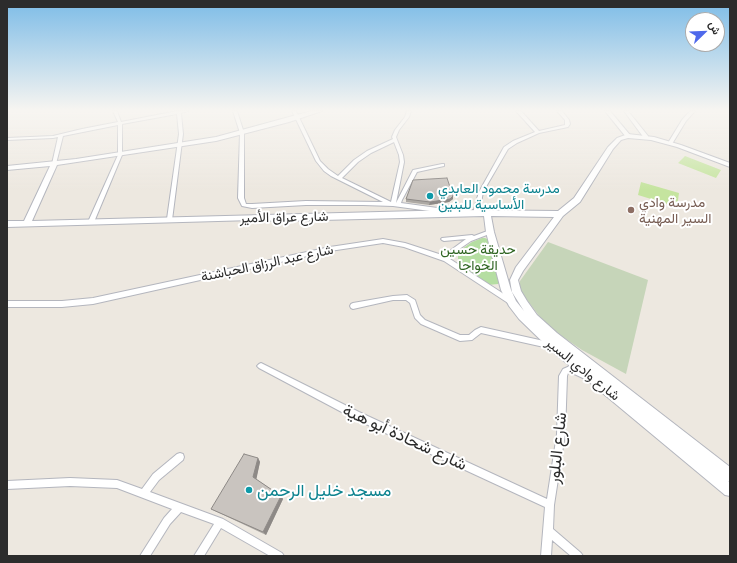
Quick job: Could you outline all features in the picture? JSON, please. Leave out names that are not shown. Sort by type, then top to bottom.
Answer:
[{"type":"main road","points":[[7,168],[54,164],[120,155],[218,137]]},
{"type":"main road","name":"شارع وادي السير","points":[[624,137],[614,143],[582,194],[574,203],[560,214],[519,268],[514,280],[517,292],[529,312],[541,326],[730,475]]},
{"type":"main road","points":[[647,137],[670,143],[730,165]]},
{"type":"main road","points":[[26,224],[34,210],[54,164]]},
{"type":"main road","name":"شارع عراق الأمير","points":[[7,224],[457,213],[560,214]]},
{"type":"main road","name":"شارع وادي السير","points":[[487,213],[490,232],[506,290],[512,303],[530,324],[556,348],[730,490]]},
{"type":"main road","points":[[499,266],[509,270],[519,268]]},
{"type":"street","points":[[7,139],[42,137]]},
{"type":"street","points":[[54,164],[61,137]]},
{"type":"street","points":[[91,222],[120,155],[120,137]]},
{"type":"street","points":[[170,220],[180,137]]},
{"type":"street","points":[[242,137],[242,198],[244,205],[252,206],[329,202],[394,204],[457,213]]},
{"type":"street","points":[[307,137],[318,161],[329,172],[394,204]]},
{"type":"street","points":[[476,213],[481,192],[502,153],[512,143],[526,137]]},
{"type":"street","points":[[670,143],[673,137]]},
{"type":"street","points":[[339,178],[363,156],[377,147],[395,140],[402,162],[394,204]]},
{"type":"street","points":[[394,204],[400,198],[415,171],[442,165]]},
{"type":"street","points":[[446,259],[459,246],[476,237],[490,232]]},
{"type":"street","points":[[444,239],[476,237]]},
{"type":"street","name":"شارع عبد الرزاق الحباشنة","points":[[7,304],[62,304],[93,300],[330,249],[376,242],[389,242],[405,245],[446,259],[512,303]]},
{"type":"street","points":[[353,306],[393,298],[407,297],[413,302],[417,316],[424,322],[460,338],[470,338],[481,330],[556,348]]},
{"type":"street","name":"شارع شحادة أبو هية","points":[[262,366],[356,415],[550,505]]},
{"type":"street","name":"شارع البلور","points":[[546,556],[550,505],[561,434],[564,373],[570,369],[594,378]]},
{"type":"street","points":[[144,493],[156,477],[180,457]]},
{"type":"street","points":[[7,485],[96,482],[117,484],[220,522],[279,556]]},
{"type":"street","points":[[145,556],[167,521],[179,508]]},
{"type":"street","points":[[199,556],[220,522]]},
{"type":"street","points":[[548,531],[578,556]]},
{"type":"green space","points":[[685,156],[721,170],[716,178],[678,163]]},
{"type":"green space","points":[[641,182],[679,193],[677,207],[638,195]]},
{"type":"green space","name":"حديقة حسين الخواجا","points":[[482,238],[489,240],[498,284],[488,285],[461,265],[458,261],[458,256],[462,249],[472,242]]},
{"type":"green space","points":[[548,242],[648,280],[626,374],[582,350],[557,333],[543,321],[524,296],[520,288],[520,281]]},
{"type":"building","name":"مدرسة محمود العابدي الأساسية للبنين","points":[[447,178],[453,196],[450,199],[430,202],[406,199],[413,180]]},
{"type":"building","name":"مسجد خليل الرحمن","points":[[244,454],[258,458],[253,477],[281,496],[263,532],[211,509]]},
{"type":"place","name":"مدرسة محمود العابدي الأساسية للبنين","points":[[430,196]]},
{"type":"place","name":"مدرسة وادي السير المهنية","points":[[631,210]]},
{"type":"place","name":"مسجد خليل الرحمن","points":[[249,490]]}]
